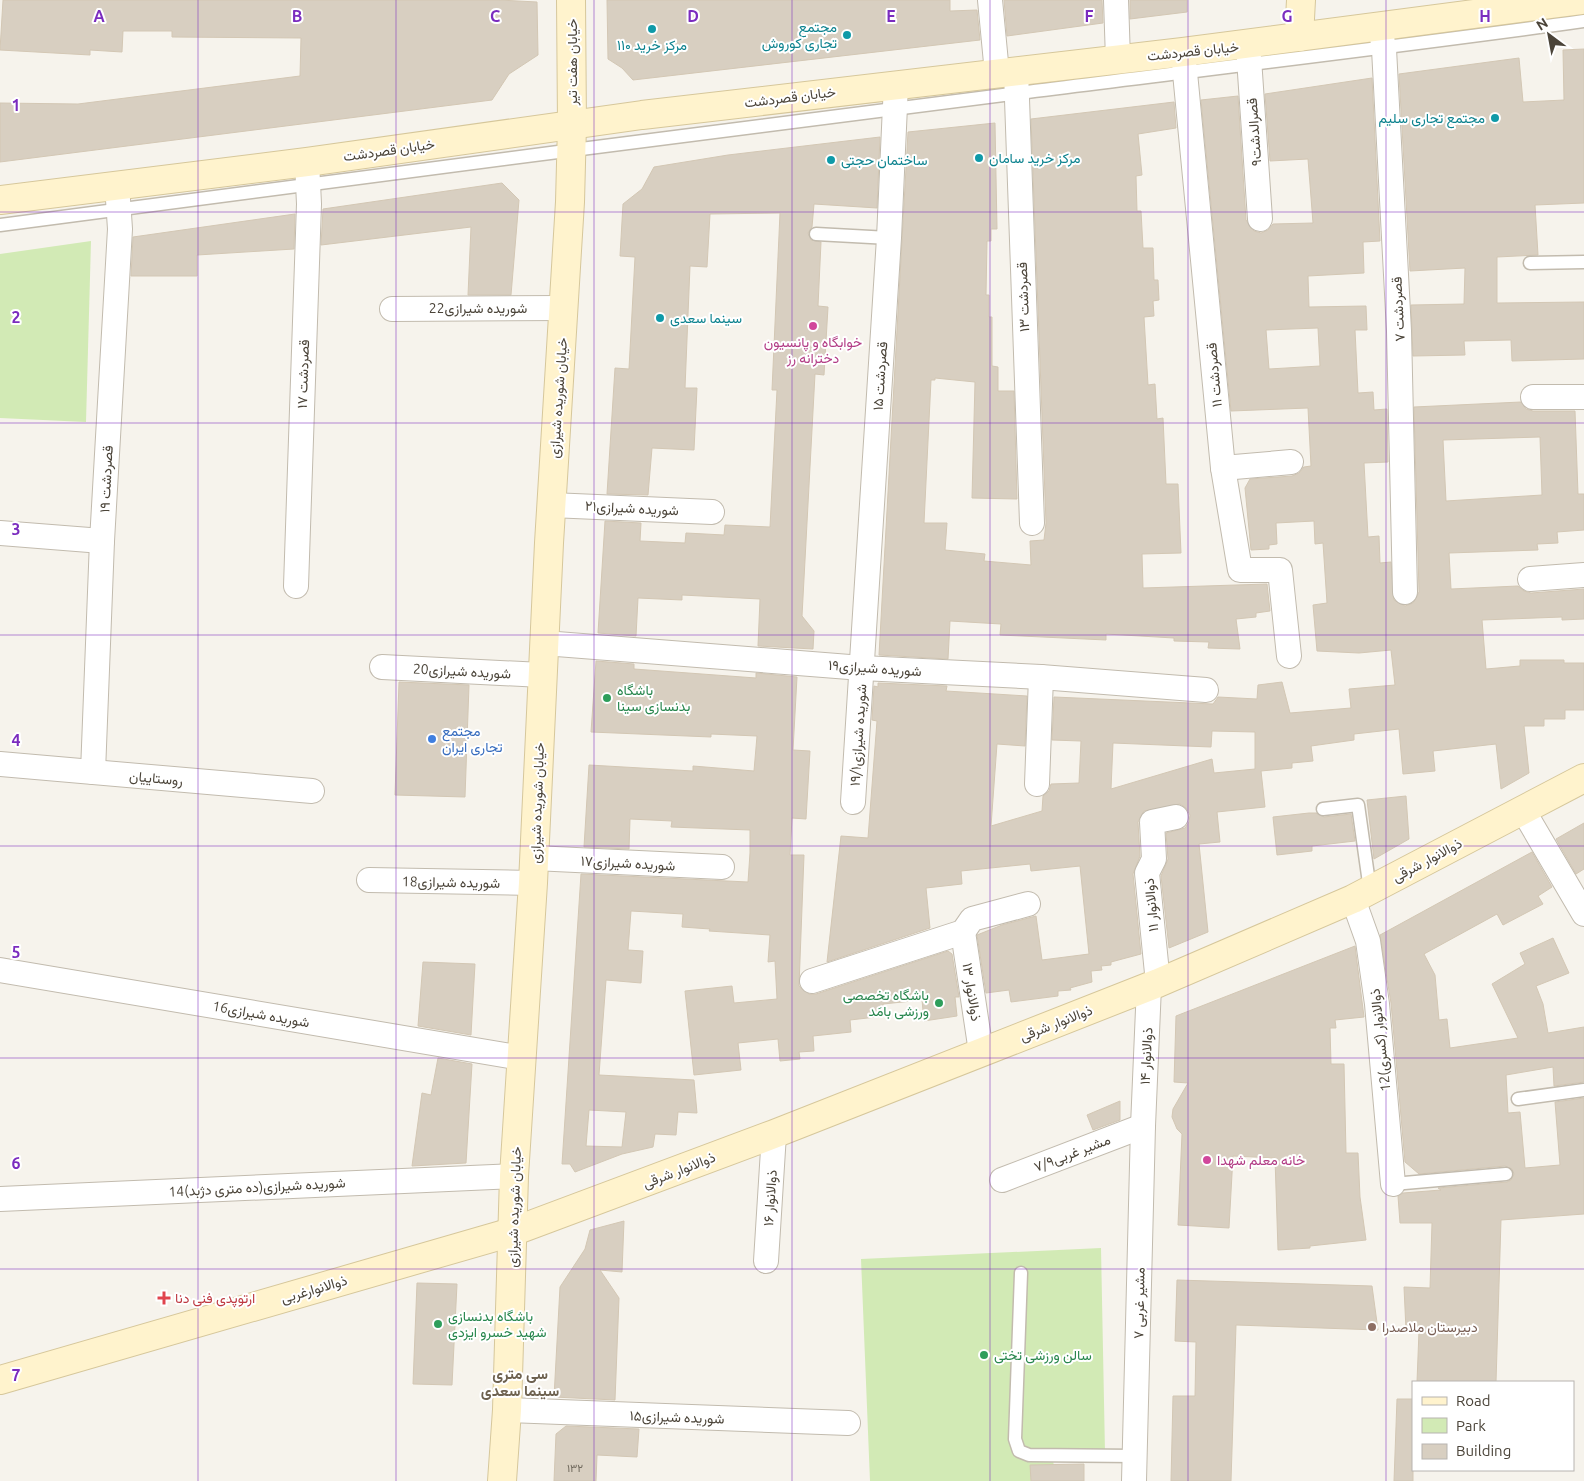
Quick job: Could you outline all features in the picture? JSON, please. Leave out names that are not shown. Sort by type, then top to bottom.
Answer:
[{"type":"main road","name":"خیابان هفت تیر","points":[[571,0],[572,125]]},
{"type":"main road","points":[[1299,37],[1301,0]]},
{"type":"main road","name":"خیابان قصردشت","points":[[0,200],[119,197],[308,174],[572,125],[896,97],[1010,79],[1118,58],[1184,62],[1249,55],[1299,37],[1382,38],[1452,8],[1581,0]]},
{"type":"main road","name":"خیابان شوریده شیرازی","points":[[502,1481],[507,1410],[514,1176],[534,871],[542,675],[564,308],[572,125]]},
{"type":"main road","name":"ذوالانوار شرقی","points":[[512,1232],[774,1134],[1154,984],[1362,895],[1584,778]]},
{"type":"main road","name":"ذوالانوارغربی","points":[[0,1380],[512,1232]]},
{"type":"street","name":"قصردشت ۱۳","points":[[990,0],[1010,79],[1032,523]]},
{"type":"street","points":[[1116,0],[1118,58]]},
{"type":"street","name":"قصردشت ۷","points":[[1382,38],[1399,331],[1405,592]]},
{"type":"street","name":"قصرالدشت۹","points":[[1249,55],[1260,219]]},
{"type":"street","name":"قصردشت ۱۱","points":[[1184,62],[1223,468],[1240,570],[1280,570],[1289,656]]},
{"type":"street","name":"قصردشت ۱۵","points":[[862,668],[896,97]]},
{"type":"street","name":"قصردشت ۱۷","points":[[296,586],[308,174]]},
{"type":"street","name":"قصردشت ۱۹","points":[[93,772],[119,197]]},
{"type":"street","name":"22شوریده شیرازی","points":[[392,309],[564,308]]},
{"type":"street","points":[[1532,397],[1584,397]]},
{"type":"street","points":[[1223,468],[1291,462]]},
{"type":"street","name":"شوریده شیرازی۲۱","points":[[551,505],[712,512]]},
{"type":"street","points":[[0,533],[102,541]]},
{"type":"street","points":[[1530,579],[1584,575]]},
{"type":"street","name":"شوریده شیرازی۱۹","points":[[544,643],[862,668],[1206,690]]},
{"type":"street","name":"20شوریده شیرازی","points":[[382,667],[542,675]]},
{"type":"street","name":"شوریده شیرازی۱۹/۱","points":[[853,802],[862,668]]},
{"type":"street","points":[[1037,784],[1041,678]]},
{"type":"street","name":"روستاییان","points":[[0,764],[312,791]]},
{"type":"street","points":[[1523,810],[1584,914]]},
{"type":"street","name":"ذوالانوار ۱۱","points":[[1154,984],[1147,873],[1154,858],[1152,822],[1176,818]]},
{"type":"street","name":"شوریده شیرازی۱۷","points":[[534,871],[722,867]]},
{"type":"street","name":"18شوریده شیرازی","points":[[368,880],[534,871]]},
{"type":"street","name":"12ذوالانوار (کسری)","points":[[1362,895],[1374,986],[1393,1184]]},
{"type":"street","points":[[812,981],[963,932],[972,919],[1028,904]]},
{"type":"street","name":"ذوالانوار ۱۳","points":[[963,932],[981,1052]]},
{"type":"street","name":"شوریده شیرازی16","points":[[0,970],[522,1058]]},
{"type":"street","name":"ذوالانوار ۱۴","points":[[1143,1126],[1154,984]]},
{"type":"street","name":"۷/۹مشیر غربی","points":[[1002,1180],[1143,1126]]},
{"type":"street","name":"مشیر غربی ۷","points":[[1134,1481],[1143,1126]]},
{"type":"street","name":"ذوالانوار ۱۶","points":[[766,1261],[774,1134]]},
{"type":"street","name":"14شوریده شیرازی(ده متری دژبد)","points":[[0,1199],[514,1176]]},
{"type":"street","name":"شوریده شیرازی۱۵","points":[[507,1410],[848,1423]]},
{"type":"lane","points":[[1249,55],[1382,38],[1584,21]]},
{"type":"lane","points":[[1010,79],[1184,62]]},
{"type":"lane","points":[[308,174],[572,152],[896,97]]},
{"type":"lane","points":[[0,225],[119,197]]},
{"type":"lane","points":[[816,234],[889,238]]},
{"type":"lane","points":[[1530,263],[1584,262]]},
{"type":"lane","points":[[1323,809],[1358,805],[1362,895]]},
{"type":"lane","points":[[1518,1099],[1584,1090]]},
{"type":"lane","points":[[1393,1184],[1506,1174]]},
{"type":"lane","points":[[1021,1273],[1015,1439],[1019,1451],[1028,1454],[1135,1456]]},
{"type":"green space","points":[[91,241],[86,422],[0,418],[0,254]]},
{"type":"green space","name":"سالن ورزشی تختی","points":[[1101,1248],[1105,1452],[1053,1458],[1055,1481],[870,1481],[861,1259]]},
{"type":"building","points":[[3,0],[499,0],[537,2],[538,55],[509,74],[492,100],[0,162],[0,103],[78,104],[300,76],[301,38],[172,37],[172,31],[123,31],[122,52],[90,50],[90,55],[0,50]]},
{"type":"building","points":[[607,0],[950,0],[950,11],[977,10],[980,40],[633,80],[622,68],[608,59]]},
{"type":"building","points":[[1004,0],[1102,0],[1103,23],[1007,36]]},
{"type":"building","points":[[1130,0],[1187,0],[1187,12],[1130,19]]},
{"type":"building","points":[[1584,49],[1584,203],[1535,205],[1538,255],[1497,257],[1497,303],[1584,302],[1584,359],[1512,361],[1511,340],[1464,341],[1465,355],[1413,356],[1411,305],[1464,304],[1465,268],[1410,271],[1399,74],[1519,58],[1523,102],[1564,100],[1563,50]]},
{"type":"building","points":[[1372,78],[1380,241],[1363,242],[1364,273],[1308,276],[1309,307],[1366,306],[1367,330],[1355,330],[1358,393],[1373,392],[1374,410],[1387,409],[1388,462],[1364,463],[1368,537],[1379,536],[1380,563],[1391,562],[1394,600],[1405,606],[1413,603],[1419,592],[1414,407],[1521,402],[1526,409],[1533,411],[1575,411],[1578,494],[1584,494],[1584,530],[1557,532],[1558,543],[1537,544],[1538,550],[1449,553],[1451,589],[1518,586],[1524,591],[1531,593],[1584,589],[1584,619],[1562,620],[1562,617],[1482,620],[1486,669],[1520,666],[1520,660],[1564,660],[1564,663],[1584,663],[1584,710],[1565,710],[1565,719],[1544,719],[1544,726],[1524,726],[1529,773],[1501,789],[1496,744],[1433,751],[1435,771],[1403,774],[1399,729],[1354,734],[1354,740],[1311,746],[1313,761],[1292,763],[1292,768],[1261,771],[1265,807],[1217,812],[1220,842],[1199,844],[1208,932],[1169,948],[1161,876],[1168,859],[1166,833],[1185,828],[1189,822],[1190,815],[1186,808],[1180,804],[1144,811],[1138,822],[1140,856],[1133,874],[1141,954],[1111,962],[1111,965],[1101,966],[1102,970],[1091,971],[1092,982],[1070,988],[1071,990],[1058,991],[1058,996],[1011,1002],[1009,990],[986,993],[977,935],[1002,925],[1036,916],[1042,960],[1089,954],[1080,866],[1031,871],[1030,864],[961,871],[962,884],[926,888],[930,928],[827,962],[841,836],[868,838],[877,721],[872,720],[874,686],[878,687],[878,683],[947,686],[946,691],[1027,696],[1025,746],[997,744],[991,826],[1042,811],[1043,796],[1049,791],[1051,784],[1079,783],[1081,741],[1052,740],[1054,697],[1213,704],[1218,697],[1257,699],[1258,685],[1282,682],[1290,713],[1351,708],[1349,689],[1395,685],[1391,650],[1359,653],[1317,651],[1313,605],[1327,603],[1323,543],[1315,544],[1314,521],[1276,523],[1277,544],[1269,545],[1269,549],[1251,550],[1245,488],[1250,479],[1292,476],[1299,473],[1304,467],[1311,466],[1308,408],[1231,411],[1201,100],[1238,96],[1246,220],[1254,231],[1261,233],[1268,230],[1273,224],[1313,223],[1308,159],[1270,161],[1265,94]],"holes":[[[1318,328],[1320,366],[1269,369],[1266,330]],[[1540,437],[1542,495],[1446,501],[1443,440]],[[1212,731],[1255,732],[1255,769],[1214,773],[1212,759],[1111,789],[1113,743],[1211,747]]]},
{"type":"building","points":[[1174,102],[1176,128],[1138,134],[1142,175],[1136,176],[1137,211],[1141,211],[1143,248],[1153,248],[1154,280],[1158,280],[1159,300],[1153,301],[1154,316],[1144,317],[1148,385],[1155,384],[1157,419],[1163,418],[1166,484],[1178,484],[1181,553],[1142,554],[1143,588],[1267,584],[1270,611],[1256,613],[1256,617],[1236,619],[1240,649],[1208,648],[1209,642],[1174,641],[1174,638],[1106,634],[1106,640],[1000,635],[1001,624],[950,621],[948,659],[879,655],[908,132],[995,123],[997,229],[991,229],[991,241],[987,241],[986,295],[989,295],[989,317],[992,317],[992,366],[998,367],[998,391],[1014,391],[1017,499],[972,498],[975,382],[935,378],[935,380],[931,380],[924,523],[947,523],[945,550],[985,554],[984,561],[1031,565],[1030,541],[1044,540],[1046,523],[1031,119]]},
{"type":"building","points":[[880,137],[877,208],[814,204],[812,227],[808,233],[811,240],[821,242],[818,306],[828,307],[824,375],[815,374],[802,616],[814,631],[813,649],[758,646],[760,599],[682,595],[682,600],[638,598],[636,636],[598,633],[605,521],[641,523],[640,541],[685,543],[686,533],[724,535],[725,525],[770,527],[777,390],[772,390],[780,213],[710,214],[707,267],[690,266],[685,388],[697,388],[694,450],[652,448],[648,495],[607,494],[615,368],[629,369],[635,257],[620,256],[623,204],[642,189],[654,167],[728,155]]},
{"type":"building","points":[[502,183],[519,200],[511,295],[468,295],[471,227],[321,245],[323,209]]},
{"type":"building","points":[[295,214],[294,249],[197,255],[197,276],[131,276],[133,237]]},
{"type":"building","points":[[596,661],[634,664],[634,669],[756,678],[756,673],[797,677],[793,750],[810,751],[806,819],[792,818],[790,855],[804,855],[799,986],[809,994],[816,994],[948,951],[952,954],[959,997],[955,997],[957,1016],[924,1021],[922,1000],[883,1004],[885,1016],[850,1020],[851,1032],[813,1036],[814,1051],[799,1052],[800,1059],[780,1061],[778,1039],[738,1043],[741,1070],[694,1075],[685,991],[732,986],[734,1003],[777,999],[775,961],[768,962],[770,935],[709,931],[710,929],[682,927],[683,914],[631,911],[628,950],[643,951],[641,983],[606,980],[599,1075],[694,1080],[697,1113],[678,1112],[676,1135],[655,1134],[653,1147],[622,1154],[575,1172],[570,1164],[562,1164],[581,874],[748,882],[750,853],[750,830],[671,827],[672,821],[630,819],[629,849],[584,847],[589,765],[693,771],[693,766],[754,771],[757,736],[711,734],[711,737],[591,732]],"holes":[[[589,1110],[626,1112],[622,1147],[586,1146]]]},
{"type":"building","name":"مجتمع تجاری ایران","points":[[399,682],[469,685],[465,797],[395,795]]},
{"type":"building","points":[[1406,796],[1409,839],[1374,859],[1367,800]]},
{"type":"building","points":[[1316,813],[1324,817],[1351,814],[1355,841],[1312,846],[1312,851],[1277,855],[1273,817]]},
{"type":"building","points":[[1584,823],[1584,869],[1576,874],[1556,839]]},
{"type":"building","points":[[1532,852],[1552,887],[1538,896],[1543,904],[1503,925],[1497,914],[1424,954],[1435,975],[1439,1020],[1447,1019],[1450,1048],[1518,1038],[1492,984],[1525,964],[1520,953],[1553,938],[1569,973],[1536,986],[1543,1004],[1548,1033],[1584,1027],[1584,1082],[1554,1086],[1553,1067],[1506,1075],[1508,1113],[1520,1112],[1525,1168],[1560,1165],[1555,1102],[1584,1098],[1584,1214],[1501,1220],[1496,1381],[1417,1381],[1419,1331],[1406,1330],[1404,1287],[1430,1288],[1432,1223],[1400,1223],[1398,1196],[1403,1193],[1441,1190],[1438,1188],[1507,1182],[1511,1180],[1514,1174],[1512,1169],[1505,1166],[1419,1174],[1405,1162],[1391,1003],[1380,935]]},
{"type":"building","points":[[1355,946],[1364,1017],[1335,1020],[1336,1028],[1330,1028],[1331,1064],[1344,1064],[1346,1153],[1358,1153],[1360,1197],[1366,1240],[1310,1246],[1310,1248],[1278,1250],[1275,1158],[1233,1156],[1229,1228],[1178,1225],[1182,1134],[1177,1129],[1172,1117],[1173,1109],[1188,1083],[1174,1082],[1176,1016]]},
{"type":"building","points":[[423,962],[475,964],[471,1035],[418,1026]]},
{"type":"building","points":[[438,1058],[472,1064],[466,1163],[412,1166],[422,1093],[431,1095]]},
{"type":"building","points":[[1120,1101],[1120,1120],[1093,1130],[1087,1115]]},
{"type":"building","points":[[624,1221],[622,1272],[600,1270],[619,1298],[615,1400],[554,1397],[560,1287],[585,1249],[590,1230]]},
{"type":"building","points":[[1177,1280],[1372,1286],[1378,1330],[1236,1325],[1231,1481],[1171,1481],[1173,1396],[1195,1396],[1196,1342],[1175,1341]]},
{"type":"building","points":[[417,1283],[457,1284],[452,1385],[413,1384]]},
{"type":"building","points":[[1397,1399],[1412,1399],[1413,1481],[1394,1481]]},
{"type":"building","points":[[566,1426],[639,1429],[637,1457],[597,1455],[596,1481],[554,1481],[556,1434]]},
{"type":"building","points":[[1084,1464],[1084,1481],[1031,1481],[1030,1465]]},
{"type":"place","name":"مرکز خرید ۱۱۰","points":[[652,29]]},
{"type":"place","name":"مجتمع تجاری کوروش","points":[[847,35]]},
{"type":"place","name":"مجتمع تجاری سلیم","points":[[1495,118]]},
{"type":"place","name":"مرکز خرید سامان","points":[[979,158]]},
{"type":"place","name":"ساختمان حجتی","points":[[831,160]]},
{"type":"place","name":"سینما سعدی","points":[[660,318]]},
{"type":"place","name":"خوابگاه و پانسیون دخترانه رز","points":[[813,326]]},
{"type":"place","name":"باشگاه بدنسازی سینا","points":[[607,698]]},
{"type":"place","name":"مجتمع تجاری ایران","points":[[432,739]]},
{"type":"place","name":"باشگاه تخصصی ورزشی بامَد","points":[[939,1003]]},
{"type":"place","name":"خانه معلم شهدا","points":[[1207,1160]]},
{"type":"place","name":"ارتوپدی فنی دنا","points":[[164,1298]]},
{"type":"place","name":"باشگاه بدنسازی شهید خسرو ایزدی","points":[[438,1324]]},
{"type":"place","name":"دبیرستان ملاصدرا","points":[[1372,1327]]},
{"type":"place","name":"سالن ورزشی تختی","points":[[984,1355]]},
{"type":"district","name":"سی متری سینما سعدی","points":[[520,1382]]}]
